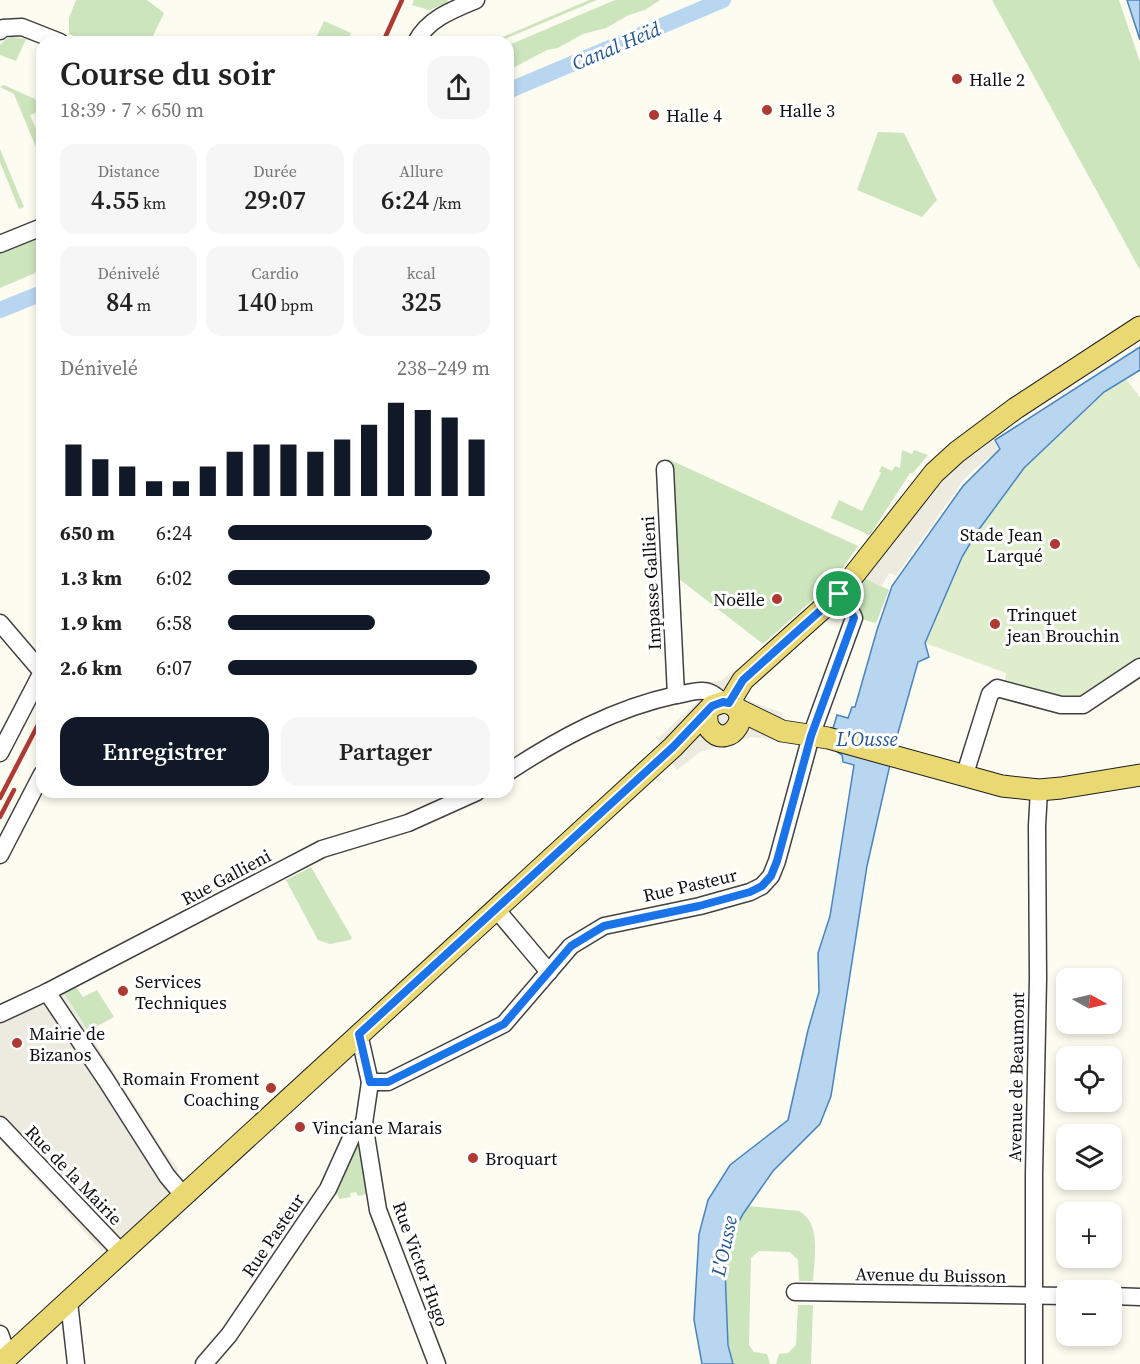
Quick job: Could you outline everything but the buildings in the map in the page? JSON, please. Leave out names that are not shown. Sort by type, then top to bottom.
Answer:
[{"type":"main road","points":[[782,730],[724,733],[709,727],[707,722],[724,706],[743,680],[839,594],[934,473],[957,452],[1016,408],[1140,327]]},
{"type":"main road","points":[[724,706],[782,730],[819,737],[1002,786],[1039,790],[1140,775]]},
{"type":"main road","points":[[679,742],[737,729],[740,719],[724,706]]},
{"type":"main road","points":[[4,1360],[679,742],[724,706]]},
{"type":"street","points":[[419,36],[424,28],[434,20],[476,0]]},
{"type":"street","points":[[0,31],[13,26],[22,27],[45,36]]},
{"type":"street","points":[[0,244],[36,229]]},
{"type":"street","name":"Impasse Gallieni","points":[[665,468],[676,695]]},
{"type":"street","name":"Rue Pasteur","points":[[370,1082],[388,1082],[504,1024],[571,946],[604,926],[699,906],[750,892],[762,886],[771,876],[777,861],[819,737],[854,618],[847,603],[839,594]]},
{"type":"street","points":[[0,623],[36,665]]},
{"type":"street","points":[[964,777],[990,694],[997,688],[1061,705],[1083,705],[1140,667]]},
{"type":"street","points":[[0,753],[36,684]]},
{"type":"street","points":[[514,768],[553,743],[649,701],[702,690],[711,692],[724,706]]},
{"type":"street","points":[[0,855],[36,786]]},
{"type":"street","name":"Avenue de Beaumont","points":[[1034,1364],[1039,790]]},
{"type":"street","name":"Rue Gallieni","points":[[0,1014],[139,945],[322,849],[408,823],[464,798]]},
{"type":"street","points":[[496,909],[549,972]]},
{"type":"street","points":[[47,992],[167,1176],[184,1196]]},
{"type":"street","name":"Rue Victor Hugo","points":[[359,1034],[370,1082],[364,1123],[378,1210],[437,1364]]},
{"type":"street","name":"Rue Pasteur","points":[[204,1364],[229,1335],[328,1189],[352,1136],[364,1123]]},
{"type":"street","name":"Rue de la Mairie","points":[[0,1125],[121,1252]]},
{"type":"street","name":"Avenue du Buisson","points":[[795,1293],[1056,1296]]},
{"type":"street","points":[[1122,1296],[1140,1297]]},
{"type":"street","points":[[69,1302],[76,1364]]},
{"type":"street","points":[[0,1334],[4,1360]]},
{"type":"green space","points":[[76,0],[147,0],[164,13],[153,36],[74,36],[69,34],[69,18]]},
{"type":"green space","points":[[414,0],[448,0],[447,3],[429,10],[412,5]]},
{"type":"green space","points":[[589,0],[597,0],[512,36],[505,36]]},
{"type":"green space","points":[[615,0],[660,0],[645,10],[629,15],[606,28],[583,34],[514,67],[514,43]]},
{"type":"green space","points":[[992,0],[1119,0],[1140,62],[1140,270]]},
{"type":"green space","points":[[324,21],[351,33],[350,36],[317,36]]},
{"type":"green space","points":[[12,37],[26,39],[16,61],[0,55],[0,45]]},
{"type":"green space","points":[[4,85],[36,100],[36,113],[30,115],[36,129],[36,147],[14,94],[0,87]]},
{"type":"green space","points":[[878,132],[904,133],[937,200],[922,217],[857,190]]},
{"type":"green space","points":[[0,149],[24,207],[19,209],[0,162]]},
{"type":"green space","points":[[36,236],[36,273],[0,288],[0,251]]},
{"type":"green space","name":"Stade Jean Larqué","points":[[1126,379],[1140,397],[1140,657],[1081,697],[1052,695],[1005,680],[1006,673],[925,643],[962,557],[977,532],[1024,468],[1104,392]]},
{"type":"green space","points":[[902,450],[912,454],[914,450],[928,455],[913,473],[910,473],[870,535],[831,518],[839,500],[862,511],[881,473],[879,471],[882,466],[892,471],[895,466],[900,468]]},
{"type":"green space","points":[[668,459],[858,546],[833,582],[763,644],[674,575]]},
{"type":"green space","points":[[865,578],[889,590],[876,623],[857,618],[850,593]]},
{"type":"green space","points":[[311,867],[352,938],[350,940],[330,944],[318,940],[286,880]]},
{"type":"green space","points":[[75,986],[83,997],[97,990],[114,1017],[88,1031],[63,992]]},
{"type":"green space","points":[[351,1146],[362,1148],[368,1194],[358,1196],[356,1192],[350,1193],[351,1197],[339,1199],[335,1188]]},
{"type":"green space","points":[[749,1206],[799,1211],[811,1224],[814,1233],[813,1281],[799,1281],[798,1260],[790,1252],[759,1251],[751,1258],[749,1345],[754,1352],[767,1354],[770,1364],[733,1364],[727,1333],[724,1299],[725,1264],[732,1234]]},
{"type":"green space","points":[[798,1305],[813,1305],[811,1364],[776,1364],[779,1354],[788,1353],[796,1345]]},
{"type":"shaded area","points":[[995,440],[1000,449],[962,482],[896,576],[889,573],[881,587],[865,578],[944,477],[969,454],[971,457]]},
{"type":"shaded area","points":[[737,668],[752,686],[745,692],[747,700],[783,713],[775,740],[752,737],[700,752],[677,770],[657,739],[702,698],[700,686],[722,680]]},
{"type":"shaded area","points":[[63,992],[162,1148],[178,1169],[166,1197],[109,1252],[102,1251],[0,1140],[0,1021]]},
{"type":"water","points":[[1127,0],[1140,0],[1140,40]]},
{"type":"water","name":"L'Ousse","points":[[1140,347],[1140,370],[1104,392],[1024,468],[977,532],[962,557],[925,643],[929,657],[918,662],[894,747],[867,866],[831,1096],[820,1124],[773,1171],[743,1214],[732,1235],[725,1269],[728,1345],[733,1364],[702,1364],[694,1320],[699,1234],[708,1200],[730,1165],[788,1120],[819,992],[818,953],[830,916],[854,765],[843,762],[842,755],[837,752],[838,748],[828,745],[837,715],[848,718],[852,707],[855,707],[892,586],[963,486],[1000,449],[995,440]]},
{"type":"waterway","name":"Canal Heïd","points":[[514,88],[723,0]]},
{"type":"waterway","name":"Canal Heïd","points":[[0,310],[36,295]]},
{"type":"railway","points":[[386,36],[402,0]]},
{"type":"railway","points":[[0,798],[36,729]]},
{"type":"railway","points":[[0,817],[14,790]]},
{"type":"place","name":"Halle 2","points":[[957,79]]},
{"type":"place","name":"Halle 3","points":[[767,110]]},
{"type":"place","name":"Halle 4","points":[[654,115]]},
{"type":"place","name":"Stade Jean Larqué","points":[[1055,544]]},
{"type":"place","name":"Noëlle","points":[[777,599]]},
{"type":"place","name":"Trinquet jean Brouchin","points":[[995,624]]},
{"type":"place","name":"Services Techniques","points":[[123,991]]},
{"type":"place","name":"Mairie de Bizanos","points":[[17,1043]]},
{"type":"place","name":"Romain Froment Coaching","points":[[271,1088]]},
{"type":"place","name":"Vinciane Marais","points":[[300,1127]]},
{"type":"place","name":"Broquart","points":[[473,1158]]},
{"type":"route","points":[[839,594],[847,603],[854,618],[811,736],[777,861],[771,876],[762,886],[750,892],[699,906],[604,926],[571,946],[504,1024],[388,1082],[370,1082],[359,1034],[673,747],[712,706],[717,703],[729,703],[743,680],[839,594]]}]
